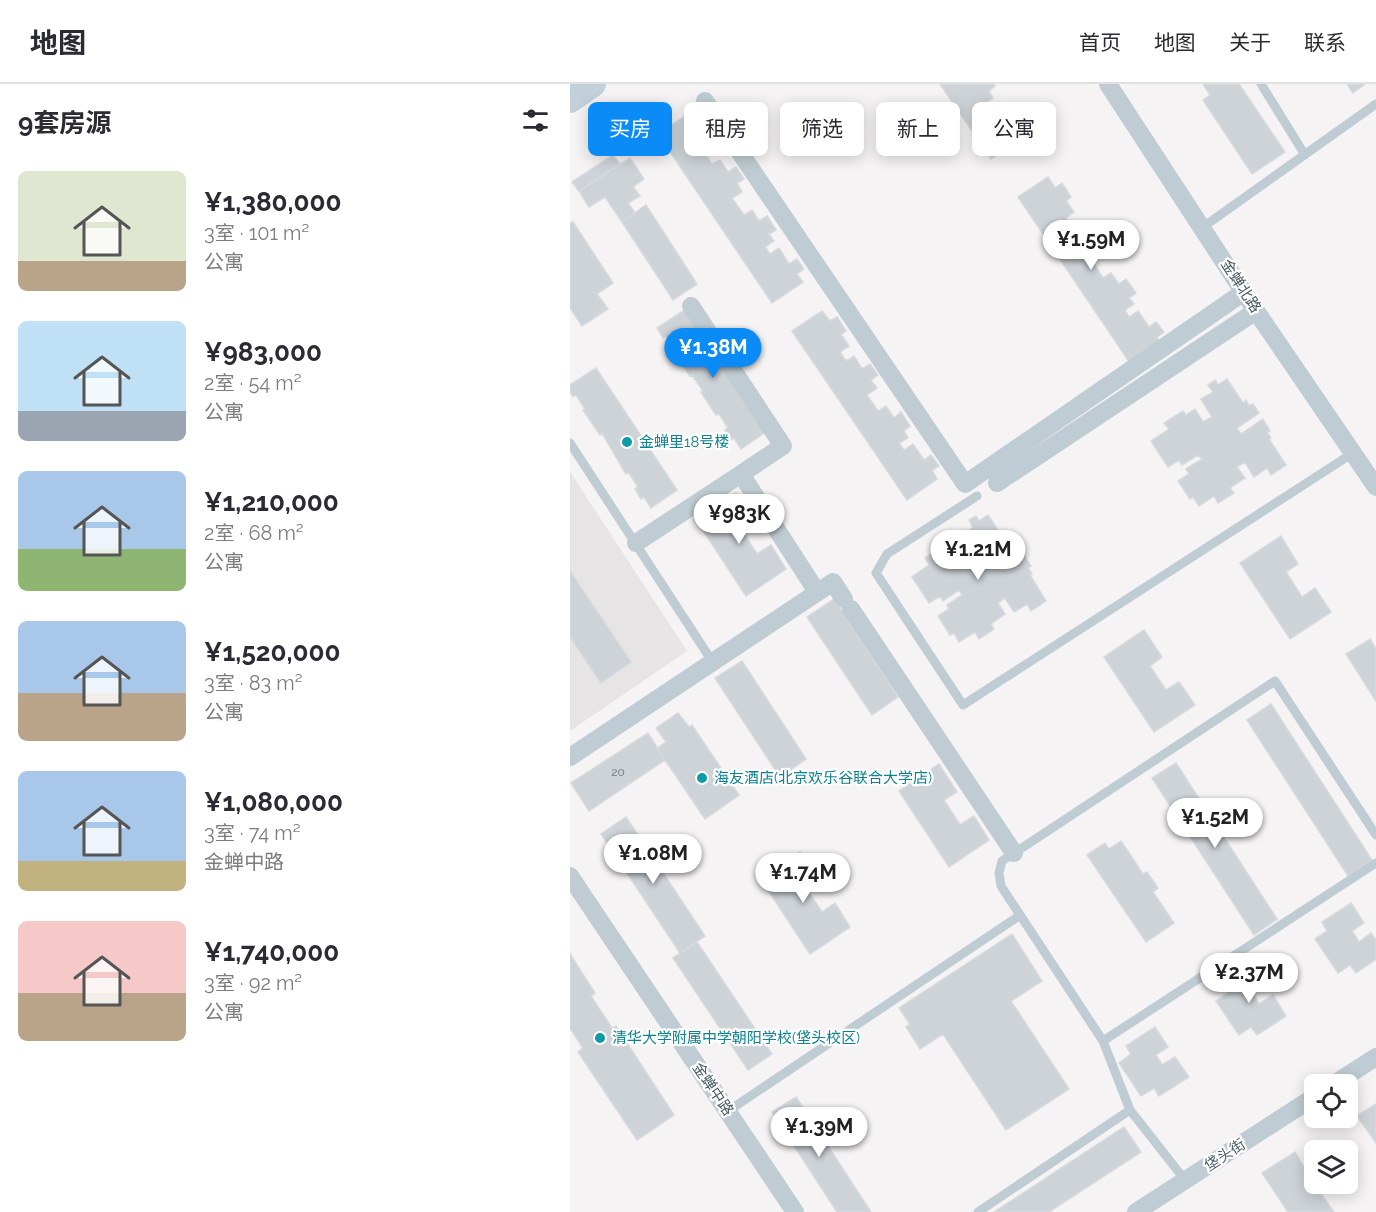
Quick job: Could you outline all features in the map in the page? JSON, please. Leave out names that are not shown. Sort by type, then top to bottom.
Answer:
[{"type":"street","points":[[570,100],[593,84]]},
{"type":"street","name":"金蝉北路","points":[[1108,84],[1256,311],[1376,487]]},
{"type":"street","points":[[705,101],[965,484],[1245,292]]},
{"type":"street","points":[[636,543],[783,446],[691,306]]},
{"type":"street","points":[[997,483],[1256,311]]},
{"type":"street","points":[[741,474],[817,592]]},
{"type":"street","points":[[570,757],[833,582],[1014,853]]},
{"type":"street","name":"金蝉中路","points":[[570,876],[795,1212]]},
{"type":"street","points":[[1350,1074],[1376,1057]]},
{"type":"street","name":"垡头街","points":[[1136,1212],[1304,1103]]},
{"type":"lane","points":[[1261,84],[1305,155]]},
{"type":"lane","points":[[1203,227],[1376,104]]},
{"type":"lane","points":[[570,443],[712,661]]},
{"type":"lane","points":[[977,496],[887,554],[876,573],[963,705],[1353,453]]},
{"type":"lane","points":[[1185,1180],[1130,1110],[1103,1041],[1001,886],[999,873],[1002,861],[1275,681],[1376,835]]},
{"type":"lane","points":[[1103,1041],[1376,863]]},
{"type":"lane","points":[[728,1111],[1019,916]]},
{"type":"lane","points":[[978,1212],[1130,1110]]},
{"type":"shaded area","points":[[570,472],[687,651],[570,731]]},
{"type":"building","points":[[940,84],[994,84],[995,86],[989,91],[993,98],[987,102],[972,102],[972,131],[960,113],[960,102],[952,102]]},
{"type":"building","points":[[1203,84],[1239,84],[1285,152],[1252,174],[1203,100],[1210,95]]},
{"type":"building","points":[[1347,84],[1365,84],[1353,93]]},
{"type":"building","points":[[684,117],[684,156],[707,156],[712,164],[720,160],[728,172],[736,167],[744,179],[737,183],[742,192],[732,198],[744,215],[752,210],[759,221],[767,216],[776,230],[769,234],[774,241],[765,247],[770,254],[779,248],[789,264],[797,259],[804,269],[797,274],[803,282],[772,303],[672,155],[672,125]]},
{"type":"building","points":[[611,156],[620,164],[579,191],[572,182]]},
{"type":"building","points":[[630,158],[644,179],[633,187],[640,196],[628,203],[635,213],[622,222],[605,197],[589,207],[579,191]]},
{"type":"building","points":[[1048,177],[1055,188],[1062,183],[1071,197],[1066,201],[1074,212],[1066,218],[1072,228],[1079,223],[1088,235],[1095,230],[1103,242],[1096,247],[1102,255],[1092,261],[1103,278],[1111,273],[1119,284],[1126,279],[1136,293],[1129,298],[1134,304],[1125,310],[1129,317],[1138,311],[1149,327],[1156,322],[1164,332],[1157,337],[1162,345],[1132,366],[1018,197]]},
{"type":"building","points":[[646,205],[697,284],[673,300],[622,222]]},
{"type":"building","points":[[573,222],[613,283],[597,294],[608,309],[582,326],[570,308],[570,223]]},
{"type":"building","points":[[686,309],[767,431],[741,449],[734,438],[731,440],[725,430],[728,428],[719,414],[716,415],[701,392],[703,391],[673,351],[676,350],[666,336],[663,338],[657,328]]},
{"type":"building","points":[[822,311],[830,321],[837,317],[846,331],[841,334],[849,346],[840,352],[846,361],[854,356],[862,369],[870,364],[878,375],[871,380],[877,388],[867,395],[878,411],[886,406],[894,418],[901,412],[910,426],[904,431],[908,438],[899,443],[904,450],[913,444],[924,460],[931,455],[939,466],[932,470],[937,479],[907,500],[792,331]]},
{"type":"building","name":"金蝉里18号楼","points":[[596,368],[677,490],[651,508],[644,497],[641,499],[635,489],[638,487],[629,473],[626,474],[602,433],[600,435],[576,395],[573,397],[570,391],[570,385]]},
{"type":"building","points":[[1227,379],[1243,403],[1246,400],[1249,406],[1253,404],[1259,413],[1237,428],[1241,434],[1263,419],[1270,431],[1267,432],[1271,438],[1269,439],[1286,465],[1271,475],[1267,468],[1254,477],[1245,462],[1237,467],[1245,478],[1230,488],[1234,493],[1218,503],[1214,496],[1199,506],[1193,497],[1190,499],[1178,481],[1189,474],[1186,469],[1202,459],[1198,455],[1182,465],[1179,460],[1168,467],[1151,441],[1169,429],[1164,423],[1183,411],[1186,415],[1195,409],[1203,422],[1212,417],[1201,399],[1213,392],[1208,385],[1215,380],[1218,385]]},
{"type":"building","points":[[736,493],[754,521],[741,529],[757,554],[771,545],[786,569],[746,596],[696,520]]},
{"type":"building","points":[[988,515],[1003,538],[1006,536],[1010,542],[1013,540],[1020,549],[997,563],[1001,570],[1024,555],[1031,566],[1028,568],[1032,574],[1030,575],[1046,601],[1031,611],[1027,604],[1014,612],[1005,598],[998,603],[1005,614],[991,624],[994,629],[979,639],[975,632],[959,642],[954,633],[950,635],[938,616],[949,609],[947,605],[962,595],[959,590],[943,601],[940,596],[929,603],[912,577],[929,565],[925,558],[944,546],[947,551],[956,545],[964,558],[973,553],[962,535],[973,528],[969,520],[976,516],[979,521]]},
{"type":"building","points":[[1281,536],[1298,564],[1286,572],[1302,597],[1315,588],[1331,612],[1290,639],[1240,563]]},
{"type":"building","points":[[570,571],[631,662],[601,683],[570,637]]},
{"type":"building","points":[[834,599],[898,697],[872,715],[807,617]]},
{"type":"building","points":[[1144,630],[1162,657],[1150,666],[1166,690],[1179,682],[1195,705],[1154,732],[1104,657]]},
{"type":"building","points":[[1370,639],[1376,649],[1376,701],[1346,654]]},
{"type":"building","points":[[742,661],[806,759],[780,777],[715,678]]},
{"type":"building","points":[[1271,704],[1372,860],[1348,876],[1247,720]]},
{"type":"building","name":"海友酒店(北京欢乐谷联合大学店)","points":[[678,713],[689,727],[692,725],[739,795],[705,819],[657,748],[666,742],[656,728]]},
{"type":"building","points":[[648,733],[665,760],[589,811],[571,783]]},
{"type":"building","points":[[1176,763],[1277,919],[1254,935],[1152,778]]},
{"type":"building","points":[[939,764],[957,792],[944,800],[960,825],[974,816],[989,840],[949,867],[899,791]]},
{"type":"building","points":[[626,817],[705,936],[680,953],[601,834]]},
{"type":"building","points":[[1121,841],[1143,874],[1147,872],[1158,888],[1153,892],[1174,923],[1146,942],[1087,855],[1105,843],[1109,849]]},
{"type":"building","points":[[800,852],[818,879],[805,887],[822,912],[835,903],[850,927],[810,954],[760,878]]},
{"type":"building","points":[[1351,903],[1364,923],[1352,931],[1359,942],[1371,933],[1376,940],[1376,959],[1356,973],[1350,965],[1338,973],[1315,939],[1327,931],[1322,922]]},
{"type":"building","points":[[1012,934],[1042,981],[1011,1001],[1069,1089],[1006,1130],[943,1034],[920,1049],[906,1027],[910,1024],[899,1008]]},
{"type":"building","points":[[697,942],[772,1054],[748,1070],[673,958]]},
{"type":"building","name":"清华大学附属中学朝阳学校(垡头校区)","points":[[570,954],[595,993],[591,996],[612,1028],[616,1026],[674,1115],[637,1140],[578,1052],[583,1048],[570,1028]]},
{"type":"building","points":[[1252,965],[1265,985],[1253,993],[1259,1004],[1273,995],[1286,1016],[1257,1035],[1251,1027],[1239,1035],[1216,1001],[1228,993],[1223,984]]},
{"type":"building","points":[[1155,1027],[1168,1047],[1156,1055],[1162,1065],[1175,1057],[1189,1077],[1159,1096],[1154,1088],[1141,1096],[1119,1063],[1131,1054],[1126,1046]]},
{"type":"building","points":[[796,1097],[871,1212],[837,1212],[772,1112]]},
{"type":"building","points":[[1376,1104],[1376,1143],[1358,1117]]},
{"type":"building","points":[[1124,1127],[1141,1152],[1049,1212],[994,1212]]},
{"type":"building","points":[[1295,1152],[1304,1167],[1304,1194],[1321,1194],[1334,1212],[1288,1212],[1262,1173]]},
{"type":"place","name":"金蝉里18号楼","points":[[627,442]]},
{"type":"place","name":"海友酒店(北京欢乐谷联合大学店)","points":[[702,778]]},
{"type":"place","name":"清华大学附属中学朝阳学校(垡头校区)","points":[[600,1038]]}]
